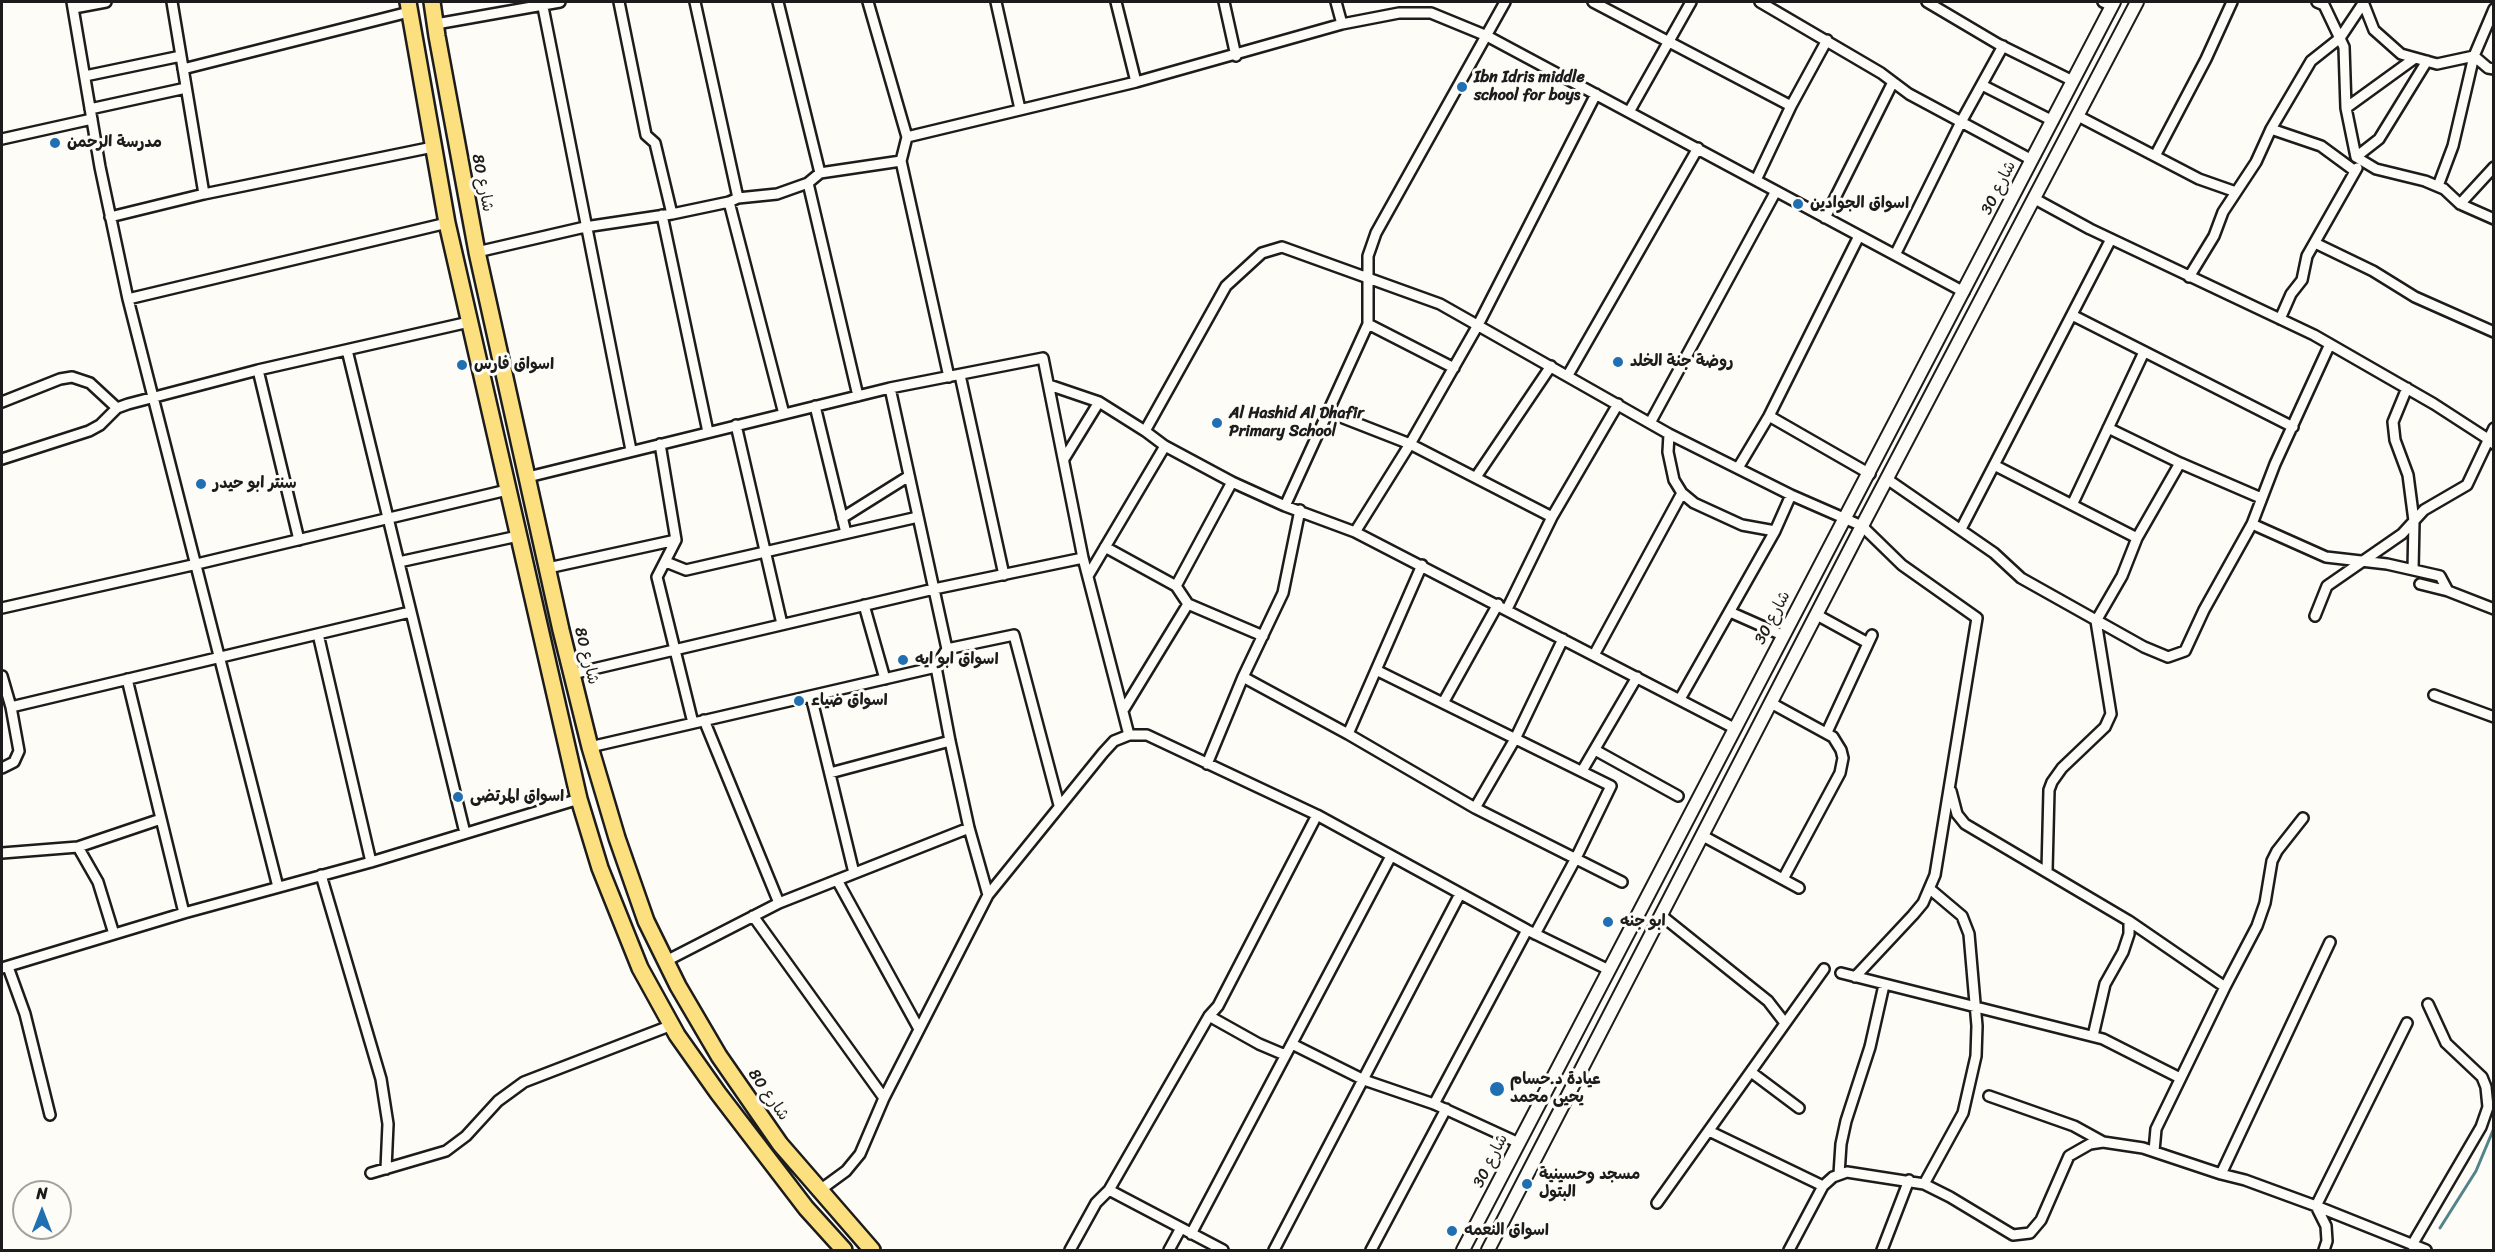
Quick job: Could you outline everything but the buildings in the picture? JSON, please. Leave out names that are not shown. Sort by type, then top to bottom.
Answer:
[{"type":"main road","name":"شارع 80","points":[[432,2],[484,288],[572,674],[616,838],[646,921],[719,1056],[780,1144],[872,1251]]},
{"type":"main road","points":[[409,7],[447,223],[579,800],[600,868],[640,968],[672,1024],[732,1111],[806,1208],[844,1251]]},
{"type":"main road","points":[[464,295],[474,301],[483,294],[484,288]]},
{"type":"main road","points":[[475,349],[476,344],[484,337],[494,339],[497,343]]},
{"type":"street","points":[[106,2],[73,5],[110,217],[152,398],[197,564],[278,887]]},
{"type":"street","points":[[172,2],[204,194]]},
{"type":"street","points":[[436,24],[560,2]]},
{"type":"street","points":[[619,2],[646,135],[655,143],[708,432]]},
{"type":"street","points":[[695,2],[734,200],[784,414]]},
{"type":"street","points":[[778,2],[820,172]]},
{"type":"street","points":[[868,2],[907,137],[901,161],[949,377]]},
{"type":"street","points":[[996,2],[1020,109]]},
{"type":"street","points":[[1116,2],[1136,82]]},
{"type":"street","points":[[1224,2],[1236,56]]},
{"type":"street","points":[[1336,2],[1342,24]]},
{"type":"street","points":[[1428,2],[1431,13]]},
{"type":"street","points":[[1285,506],[1368,324],[1368,256],[1376,233],[1506,2]]},
{"type":"street","points":[[1593,2],[1791,106]]},
{"type":"street","points":[[1629,112],[1691,2]]},
{"type":"street","points":[[1760,2],[1827,40],[1908,94],[2032,160]]},
{"type":"street","points":[[1780,12],[1786,2]]},
{"type":"street","points":[[1928,2],[1939,5],[2004,46],[2073,81]]},
{"type":"street","points":[[1488,1251],[1862,526],[2137,2]]},
{"type":"street","points":[[2155,156],[2206,59],[2232,2]]},
{"type":"street","points":[[2317,2],[2324,6],[2344,47],[2346,108],[2359,159],[2376,169],[2438,186],[2460,204],[2493,219]]},
{"type":"street","points":[[2189,277],[2214,236],[2223,212],[2256,162],[2271,129],[2312,60],[2340,39],[2363,2]]},
{"type":"street","points":[[2363,2],[2374,30],[2401,54],[2437,64],[2475,56]]},
{"type":"street","name":"شارع 30","points":[[1463,1251],[1782,635],[1870,474],[2073,81],[2110,3]]},
{"type":"street","points":[[542,4],[631,450]]},
{"type":"street","points":[[183,69],[409,7]]},
{"type":"street","points":[[2438,186],[2453,146],[2475,56],[2493,9]]},
{"type":"street","points":[[907,137],[1136,82],[1236,56],[1342,24],[1399,13],[1431,13],[1487,36],[1964,292]]},
{"type":"street","points":[[1756,180],[1791,106],[1827,40]]},
{"type":"street","points":[[1894,255],[1961,122],[2004,46]]},
{"type":"street","points":[[85,76],[181,56]]},
{"type":"street","points":[[2475,56],[2488,68],[2493,69]]},
{"type":"street","points":[[2346,108],[2415,58]]},
{"type":"street","points":[[2280,319],[2291,294],[2302,280],[2307,256],[2355,171],[2359,159],[2379,139],[2427,61]]},
{"type":"street","points":[[1826,218],[1893,82]]},
{"type":"street","points":[[1982,85],[2053,120]]},
{"type":"street","points":[[90,109],[186,88]]},
{"type":"street","points":[[1356,532],[1410,444],[1478,325],[1596,94]]},
{"type":"street","points":[[2078,116],[2199,179],[2236,192]]},
{"type":"street","points":[[2,138],[92,119]]},
{"type":"street","points":[[2271,129],[2320,146],[2355,171]]},
{"type":"street","points":[[110,217],[204,194],[433,147]]},
{"type":"street","points":[[1568,375],[1698,148]]},
{"type":"street","points":[[477,252],[585,227],[777,194],[808,183],[820,172],[901,161]]},
{"type":"street","points":[[2460,204],[2493,167]]},
{"type":"street","points":[[808,183],[858,396]]},
{"type":"street","points":[[1650,423],[1776,191]]},
{"type":"street","points":[[2035,199],[2111,239],[2330,344],[2407,388],[2491,441]]},
{"type":"street","points":[[128,299],[447,223]]},
{"type":"street","points":[[1738,468],[1768,416],[1859,236]]},
{"type":"street","points":[[1961,529],[2111,239]]},
{"type":"street","points":[[2315,243],[2373,271],[2415,297],[2493,333]]},
{"type":"street","points":[[1145,431],[1226,286],[1262,253],[1282,247],[1440,304],[1669,434],[1791,495],[1846,517],[1862,526],[1902,565],[1977,618],[1936,867],[1930,889],[1913,915],[1855,977]]},
{"type":"street","points":[[2072,315],[2293,427]]},
{"type":"street","points":[[2,459],[89,432],[100,425],[117,408],[258,370],[469,322]]},
{"type":"street","points":[[1368,324],[1454,368]]},
{"type":"street","points":[[1887,479],[1994,553],[2021,578],[2144,647],[2168,657],[2185,651],[2204,609],[2252,524],[2330,344]]},
{"type":"street","points":[[347,350],[465,833]]},
{"type":"street","points":[[2072,505],[2144,352]]},
{"type":"street","points":[[528,477],[890,388],[1043,358],[1083,558],[1129,735]]},
{"type":"street","points":[[1476,477],[1551,366]]},
{"type":"street","points":[[258,370],[299,540]]},
{"type":"street","points":[[960,375],[1004,575]]},
{"type":"street","points":[[2,402],[60,379],[72,377],[90,383],[117,408]]},
{"type":"street","points":[[1049,385],[1099,402],[1165,446],[1232,482],[1285,506],[1356,532],[1734,728]]},
{"type":"street","points":[[890,388],[947,649],[936,667],[950,741],[969,828],[988,895]]},
{"type":"street","points":[[2407,388],[2393,422],[2395,440],[2408,475],[2414,521],[2413,570]]},
{"type":"street","points":[[1064,459],[1099,402]]},
{"type":"street","points":[[1507,609],[1552,517],[1618,404]]},
{"type":"street","points":[[815,406],[846,533]]},
{"type":"street","points":[[1328,412],[1410,444],[1552,517]]},
{"type":"street","points":[[1768,416],[1870,474]]},
{"type":"street","points":[[736,425],[782,624]]},
{"type":"street","points":[[2108,428],[2180,463],[2262,498]]},
{"type":"street","points":[[2315,616],[2327,586],[2402,534],[2424,510],[2467,485],[2491,441],[2493,428]]},
{"type":"street","points":[[1669,434],[1668,452],[1674,480],[1682,493],[1694,503],[1742,525],[1775,531]]},
{"type":"street","points":[[660,444],[676,540],[657,577],[693,723]]},
{"type":"street","points":[[1088,576],[1165,446]]},
{"type":"street","points":[[2047,871],[2049,790],[2052,782],[2062,768],[2105,727],[2110,714],[2096,621],[2122,576],[2137,538],[2180,463]]},
{"type":"street","points":[[1994,465],[2137,538]]},
{"type":"street","points":[[842,518],[909,476]]},
{"type":"street","points":[[1176,586],[1232,482]]},
{"type":"street","points":[[2,608],[507,490]]},
{"type":"street","points":[[1594,655],[1682,493]]},
{"type":"street","points":[[1859,493],[1876,501]]},
{"type":"street","points":[[1680,699],[1775,531],[1791,495]]},
{"type":"street","points":[[1207,764],[1243,678],[1283,593],[1300,510]]},
{"type":"street","points":[[666,562],[686,570],[918,517]]},
{"type":"street","points":[[2252,524],[2326,557],[2362,561],[2440,576],[2448,591]]},
{"type":"street","points":[[399,562],[518,536]]},
{"type":"street","points":[[548,568],[676,540]]},
{"type":"street","points":[[1105,546],[1176,586],[1188,604],[1263,636]]},
{"type":"street","points":[[572,674],[864,605],[1083,558]]},
{"type":"street","points":[[1348,734],[1422,566]]},
{"type":"street","points":[[2420,584],[2448,591],[2493,609]]},
{"type":"street","points":[[1124,709],[1188,604]]},
{"type":"street","points":[[1443,703],[1498,604]]},
{"type":"street","points":[[864,605],[885,679]]},
{"type":"street","points":[[11,707],[411,612]]},
{"type":"street","points":[[1730,612],[1782,635]]},
{"type":"street","points":[[1816,615],[1870,639],[1827,732]]},
{"type":"street","points":[[318,634],[371,862]]},
{"type":"street","points":[[947,649],[1014,635],[1059,805]]},
{"type":"street","points":[[1475,808],[1515,739],[1563,639]]},
{"type":"street","points":[[590,747],[936,667]]},
{"type":"street","points":[[1376,670],[1611,786],[1576,858],[1531,932],[1434,1104]]},
{"type":"street","points":[[2,676],[11,707],[19,751],[14,762],[2,768]]},
{"type":"street","points":[[1582,771],[1637,677]]},
{"type":"street","points":[[1243,678],[1348,734],[1475,808],[1622,882]]},
{"type":"street","points":[[127,679],[183,913]]},
{"type":"street","points":[[2434,694],[2493,717]]},
{"type":"street","points":[[811,696],[854,873]]},
{"type":"street","points":[[1771,703],[1833,737],[1841,750],[1843,766],[1783,879]]},
{"type":"street","points":[[704,720],[778,903]]},
{"type":"street","points":[[820,1190],[854,1163],[860,1154],[884,1098],[988,895],[1059,805],[1114,741],[1129,735],[1147,735],[1317,815],[1531,932],[1609,970]]},
{"type":"street","points":[[830,773],[950,741]]},
{"type":"street","points":[[1595,750],[1678,796]]},
{"type":"street","points":[[1950,786],[1957,814],[1965,824],[2129,921],[2225,987]]},
{"type":"street","points":[[50,1115],[25,1014],[5,967],[183,913],[371,862],[579,800]]},
{"type":"street","points":[[1070,1251],[1096,1203],[1109,1190],[1209,1016],[1218,1005],[1317,815]]},
{"type":"street","points":[[2154,1151],[2156,1129],[2262,915],[2272,861],[2303,818]]},
{"type":"street","points":[[2,853],[78,847],[161,819]]},
{"type":"street","points":[[666,961],[778,903],[969,828]]},
{"type":"street","points":[[1703,836],[1799,888]]},
{"type":"street","points":[[78,847],[98,882],[114,934]]},
{"type":"street","points":[[1191,1234],[1391,856]]},
{"type":"street","points":[[321,875],[381,1079],[388,1124],[386,1169]]},
{"type":"street","points":[[837,880],[919,1029]]},
{"type":"street","points":[[1924,1184],[1963,1113],[1976,1056],[1976,1008],[1969,934],[1962,915],[1930,889]]},
{"type":"street","points":[[1274,1251],[1460,894]]},
{"type":"street","points":[[753,916],[884,1098]]},
{"type":"street","points":[[1662,916],[1768,1001],[1785,1023]]},
{"type":"street","points":[[2093,1036],[2105,984],[2123,952],[2129,934],[2129,921]]},
{"type":"street","points":[[2221,1174],[2330,942]]},
{"type":"street","points":[[1657,1203],[1824,969]]},
{"type":"street","points":[[1841,973],[2103,1039],[2180,1078]]},
{"type":"street","points":[[1839,1174],[1841,1144],[1846,1121],[1870,1047],[1884,985]]},
{"type":"street","points":[[2412,1245],[2481,1127],[2488,1107],[2486,1087],[2482,1077],[2446,1043],[2428,1004]]},
{"type":"street","points":[[1209,1016],[1259,1044],[1285,1055]]},
{"type":"street","points":[[2316,1206],[2407,1023]]},
{"type":"street","points":[[371,1173],[446,1151],[466,1136],[498,1101],[524,1082],[672,1024]]},
{"type":"street","points":[[1579,1028],[1588,1035],[1599,1037]]},
{"type":"street","points":[[1292,1044],[1364,1080],[1434,1104],[1519,1143]]},
{"type":"street","points":[[1566,1052],[1586,1062]]},
{"type":"street","points":[[1751,1072],[1799,1108]]},
{"type":"street","points":[[1989,1095],[2074,1126],[2103,1142]]},
{"type":"street","points":[[1371,1251],[1446,1109]]},
{"type":"street","points":[[1709,1131],[1823,1186]]},
{"type":"street","points":[[1789,1251],[1823,1186],[1839,1174],[1856,1173],[1924,1184],[1950,1197],[2005,1231],[2022,1236],[2037,1228],[2069,1156],[2090,1144],[2103,1142],[2121,1143],[2154,1151],[2245,1180],[2426,1251]]},
{"type":"street","points":[[1882,1251],[1909,1180]]},
{"type":"street","points":[[1109,1190],[1223,1251]]},
{"type":"street","points":[[2316,1206],[2326,1226],[2327,1241],[2324,1251]]},
{"type":"street","points":[[1169,1251],[1181,1228]]},
{"type":"waterway","points":[[2440,1228],[2476,1171],[2494,1128]]},
{"type":"place","name":"Ibn Idris middle school for boys","points":[[1462,87]]},
{"type":"place","name":"مدرسة الرحمن","points":[[55,143]]},
{"type":"place","name":"اسواق الجوادين","points":[[1798,204]]},
{"type":"place","name":"روضة جنة الخلد","points":[[1618,362]]},
{"type":"place","name":"اسواق فارس","points":[[462,365]]},
{"type":"place","name":"Al Hashid Al Dhafir Primary School","points":[[1217,423]]},
{"type":"place","name":"سنتر ابو حيدر","points":[[201,484]]},
{"type":"place","name":"اسواق ابو ايه","points":[[903,660]]},
{"type":"place","name":"اسواق ضياء","points":[[799,701]]},
{"type":"place","name":"اسواق المرتضى","points":[[458,797]]},
{"type":"place","name":"ابو جنه","points":[[1608,922]]},
{"type":"place","name":"عيادة د.حسام يحيى محمد","points":[[1497,1089]]},
{"type":"place","name":"مسجد وحسينية البتول","points":[[1527,1184]]},
{"type":"place","name":"اسواق النعمه","points":[[1452,1231]]}]
